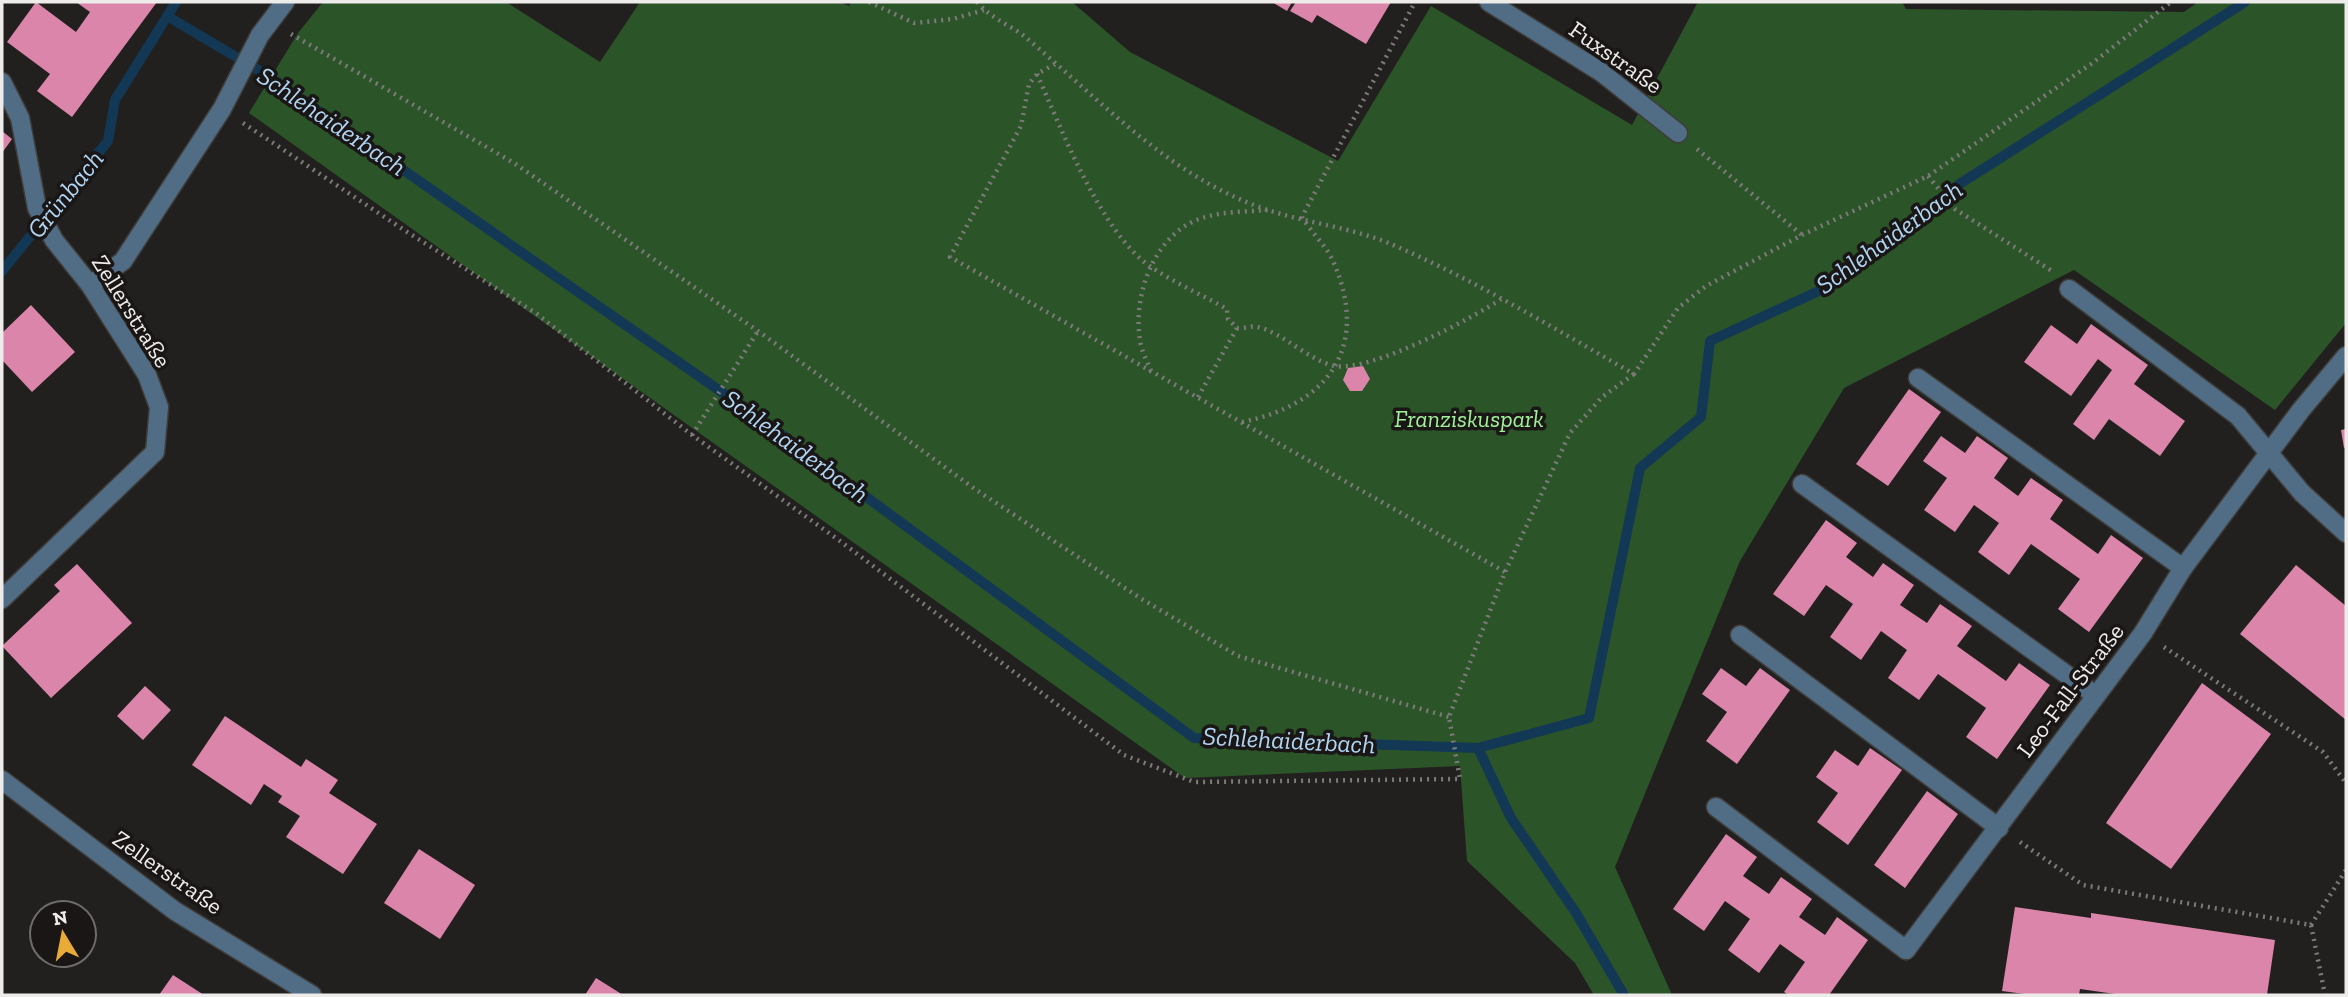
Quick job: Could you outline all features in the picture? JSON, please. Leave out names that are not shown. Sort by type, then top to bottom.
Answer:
[{"type":"street","points":[[90,285],[123,261],[225,101],[265,29],[285,2]]},
{"type":"street","name":"Fuxstraße","points":[[1489,2],[1601,72],[1678,133]]},
{"type":"street","name":"Zellerstraße","points":[[2,82],[20,118],[37,208],[54,240],[90,285],[147,375],[159,407],[155,453],[2,599]]},
{"type":"street","points":[[2069,289],[2238,416],[2302,494],[2346,533]]},
{"type":"street","name":"Leo-Fall-Straße","points":[[1716,807],[1906,950],[2143,633],[2183,568],[2346,356]]},
{"type":"street","points":[[1918,378],[2183,568]]},
{"type":"street","points":[[1802,484],[2095,695]]},
{"type":"street","points":[[1740,635],[1999,828]]},
{"type":"street","name":"Zellerstraße","points":[[2,780],[175,911],[312,995]]},
{"type":"path","points":[[869,2],[914,23],[953,19],[984,10]]},
{"type":"path","points":[[977,2],[984,10],[1022,35],[1126,128],[1201,180],[1268,210],[1302,217],[1384,242],[1503,298],[1634,374]]},
{"type":"path","points":[[1302,217],[1415,2]]},
{"type":"path","points":[[225,101],[404,230],[537,314],[692,435],[840,541],[1125,755],[1194,782],[1460,779],[1449,717],[1504,572],[1570,433],[1602,397],[1634,374],[1678,308],[1706,286],[1802,235],[1928,176],[2091,64],[2171,2]]},
{"type":"path","points":[[265,29],[514,163],[758,331],[975,489],[1140,598],[1238,656],[1449,717]]},
{"type":"path","points":[[1055,64],[1037,74],[1029,84],[1021,126],[950,257],[1504,572]]},
{"type":"path","points":[[1037,74],[1102,208],[1132,251],[1151,267],[1227,309],[1228,319],[1237,328]]},
{"type":"path","points":[[1678,133],[1802,235]]},
{"type":"path","points":[[1928,176],[1955,209],[2048,265],[2069,289]]},
{"type":"path","points":[[1151,370],[1140,342],[1138,314],[1151,267],[1169,239],[1192,222],[1220,213],[1268,210]]},
{"type":"path","points":[[1242,422],[1272,416],[1294,407],[1318,391],[1335,366],[1347,330],[1346,296],[1332,258],[1314,239],[1302,217]]},
{"type":"path","points":[[1237,328],[1256,326],[1335,366],[1373,360],[1406,348],[1465,322],[1503,298]]},
{"type":"path","points":[[1198,397],[1237,328]]},
{"type":"path","points":[[692,435],[758,331]]},
{"type":"path","points":[[2143,633],[2323,752],[2346,783]]},
{"type":"path","points":[[1999,828],[2083,885],[2311,925]]},
{"type":"path","points":[[2325,995],[2311,925],[2346,870]]},
{"type":"green space","name":"Franziskuspark","points":[[323,2],[506,2],[600,62],[640,2],[840,2],[849,6],[851,2],[1072,2],[1130,52],[1338,161],[1431,6],[1632,125],[1698,2],[1902,2],[1906,9],[2184,12],[2198,2],[2346,2],[2346,323],[2275,410],[2074,270],[1844,388],[1740,561],[1615,867],[1672,995],[1594,995],[1575,963],[1467,861],[1460,766],[1185,778],[249,113],[298,33]]},
{"type":"building","points":[[36,2],[76,32],[90,12],[76,2],[157,2],[72,117],[37,91],[50,74],[7,42]]},
{"type":"building","points":[[1272,2],[1292,2],[1287,11]]},
{"type":"building","points":[[1296,2],[1391,2],[1366,44],[1317,15],[1312,23],[1290,11]]},
{"type":"building","points":[[2,131],[12,139],[2,153]]},
{"type":"building","points":[[31,305],[75,352],[32,392],[2,360],[2,333]]},
{"type":"building","points":[[2091,324],[2148,365],[2134,384],[2185,421],[2160,456],[2109,419],[2094,440],[2073,424],[2112,370],[2098,359],[2071,396],[2024,362],[2051,325],[2077,344]]},
{"type":"building","points":[[1363,366],[1370,379],[1362,391],[1350,391],[1343,380],[1348,368]]},
{"type":"building","points":[[1909,389],[1941,412],[1888,486],[1856,464]]},
{"type":"building","points":[[2346,429],[2346,447],[2344,448],[2341,430]]},
{"type":"building","points":[[1941,436],[1965,453],[1977,436],[2008,458],[1994,478],[2018,496],[2031,478],[2063,500],[2050,519],[2098,554],[2111,535],[2143,558],[2089,632],[2058,609],[2080,579],[2031,544],[2009,575],[1978,552],[1999,523],[1974,505],[1955,532],[1924,510],[1947,478],[1923,461]]},
{"type":"building","points":[[1826,520],[1857,543],[1846,557],[1873,577],[1883,563],[1914,585],[1900,605],[1927,623],[1940,604],[1972,626],[1957,646],[2006,681],[2019,663],[2050,685],[1997,759],[1966,737],[1986,708],[1938,674],[1919,700],[1888,678],[1907,650],[1881,631],[1861,660],[1830,637],[1853,604],[1826,585],[1804,616],[1773,594]]},
{"type":"building","points":[[77,564],[132,623],[51,698],[2,646],[60,591],[54,585]]},
{"type":"building","points":[[2296,565],[2346,606],[2346,720],[2240,634]]},
{"type":"building","points":[[1721,668],[1746,686],[1760,668],[1790,690],[1737,764],[1706,741],[1727,712],[1702,694]]},
{"type":"building","points":[[2202,683],[2271,734],[2171,869],[2106,823]]},
{"type":"building","points":[[145,686],[171,710],[143,740],[117,716]]},
{"type":"building","points":[[225,716],[301,767],[306,759],[338,780],[329,793],[377,824],[343,874],[286,837],[300,816],[278,802],[282,796],[264,784],[251,805],[192,765]]},
{"type":"building","points":[[1870,748],[1902,770],[1848,845],[1817,822],[1838,793],[1816,777],[1835,750],[1858,766]]},
{"type":"building","points":[[1927,791],[1958,814],[1905,888],[1874,865]]},
{"type":"building","points":[[1726,834],[1757,857],[1743,876],[1769,894],[1781,877],[1812,899],[1799,917],[1825,935],[1837,917],[1868,940],[1829,995],[1789,995],[1784,992],[1805,962],[1780,944],[1759,973],[1728,950],[1750,919],[1725,901],[1704,931],[1673,909]]},
{"type":"building","points":[[419,849],[475,885],[440,939],[384,903]]},
{"type":"building","points":[[2015,907],[2091,918],[2091,913],[2275,940],[2267,995],[2122,995],[2080,989],[2079,995],[2032,995],[2002,991]]},
{"type":"building","points":[[173,975],[204,995],[159,995]]},
{"type":"building","points":[[596,978],[623,995],[585,995]]},
{"type":"waterway","name":"Grünbach","points":[[2,271],[108,141],[115,100],[176,2]]},
{"type":"waterway","name":"Schlehaiderbach","points":[[167,16],[270,77],[763,421],[1194,738],[1478,748],[1589,718],[1640,468],[1701,417],[1710,341],[1821,290],[1961,183],[2245,2]]},
{"type":"waterway","points":[[1478,748],[1511,818],[1576,913],[1624,995]]}]
